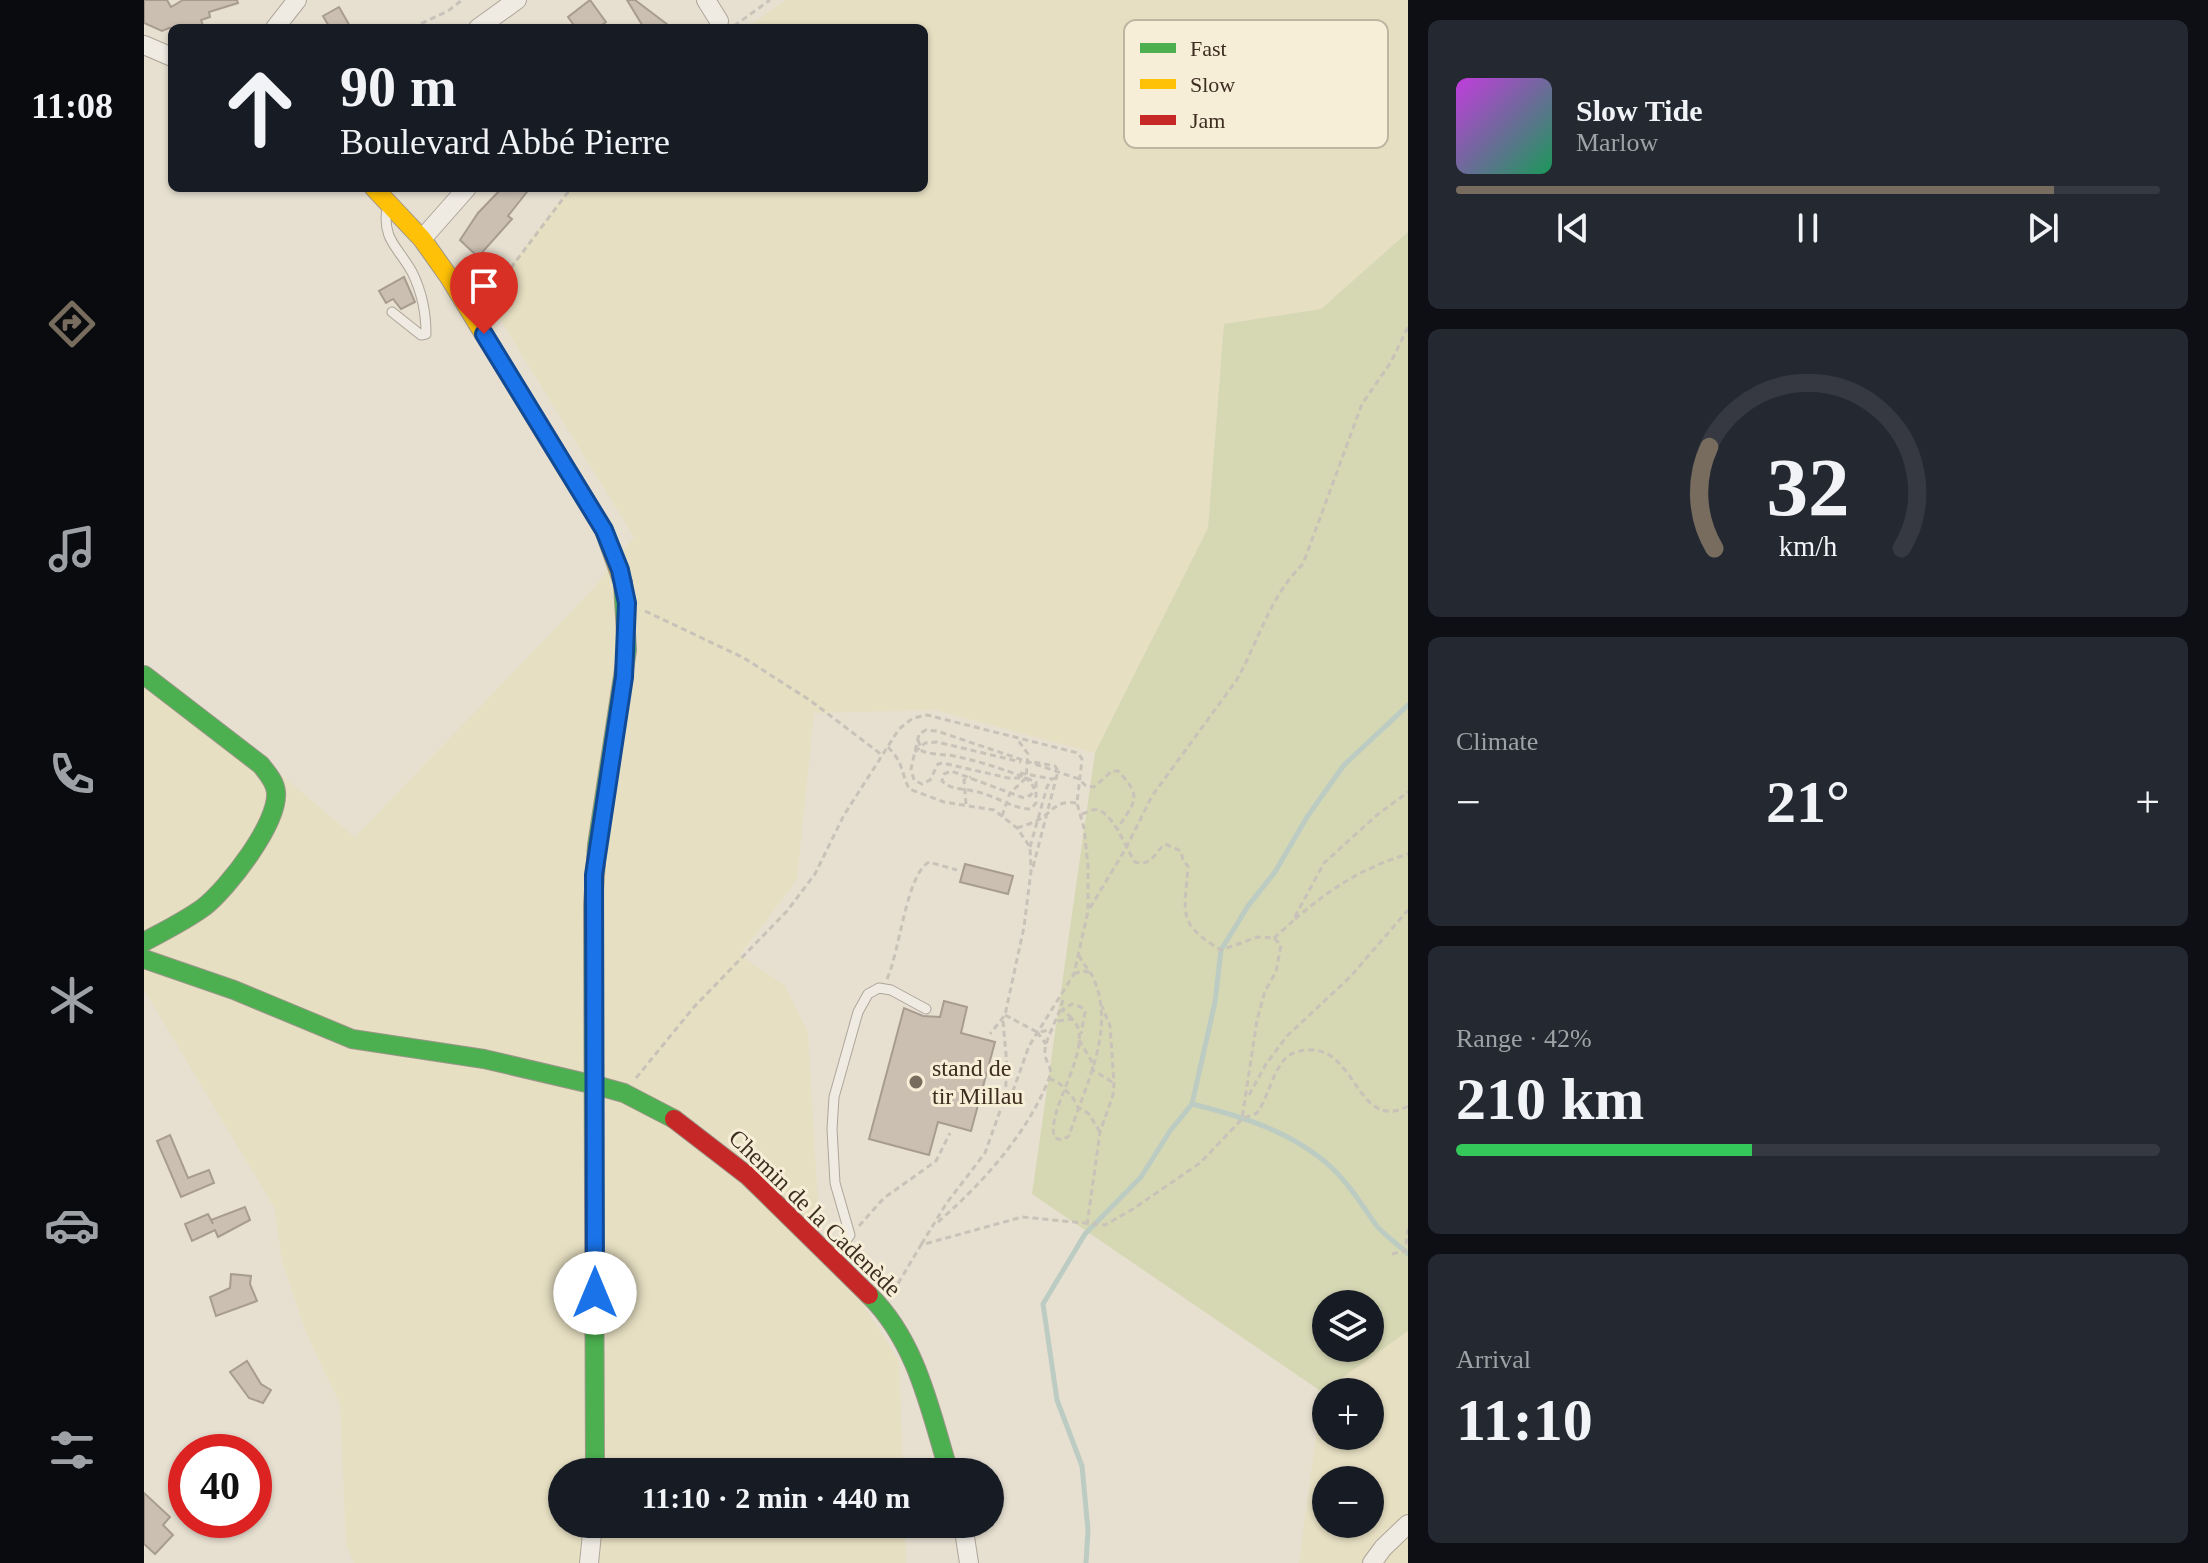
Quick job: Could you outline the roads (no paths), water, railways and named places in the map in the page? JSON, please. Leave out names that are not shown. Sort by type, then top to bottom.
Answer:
[{"type":"street","points":[[278,24],[297,0]]},
{"type":"street","points":[[484,24],[517,0]]},
{"type":"street","points":[[706,0],[725,24]]},
{"type":"street","points":[[144,45],[168,55]]},
{"type":"street","points":[[378,192],[422,239],[604,530],[620,570],[627,603],[624,677],[594,875],[595,1458]]},
{"type":"street","points":[[422,239],[463,192]]},
{"type":"street","points":[[144,675],[261,765],[274,782],[276,798],[264,829],[240,868],[214,898],[179,923],[144,942]]},
{"type":"street","name":"Chemin de la Cadenède","points":[[144,959],[234,990],[352,1039],[484,1059],[595,1085],[624,1093],[669,1115],[748,1176],[883,1309],[901,1335],[916,1366],[945,1458]]},
{"type":"street","points":[[1372,1563],[1408,1524]]},
{"type":"street","points":[[589,1563],[592,1538]]},
{"type":"street","points":[[965,1538],[969,1563]]},
{"type":"lane","points":[[388,201],[384,223],[387,234],[411,270],[422,294],[426,334],[421,335],[392,312]]},
{"type":"lane","points":[[833,1258],[850,1235],[835,1183],[832,1153],[834,1097],[858,1012],[868,994],[879,988],[891,990],[926,1009]]},
{"type":"waterway","points":[[1086,1563],[1088,1530],[1082,1466],[1057,1400],[1043,1304],[1085,1234],[1141,1177],[1170,1131],[1192,1104],[1215,1002],[1221,950],[1344,765],[1408,705]]},
{"type":"waterway","points":[[1192,1104],[1266,1127],[1316,1155],[1344,1180],[1380,1229],[1408,1254]]},
{"type":"place","name":"stand de tir Millau","points":[[916,1082]]}]
